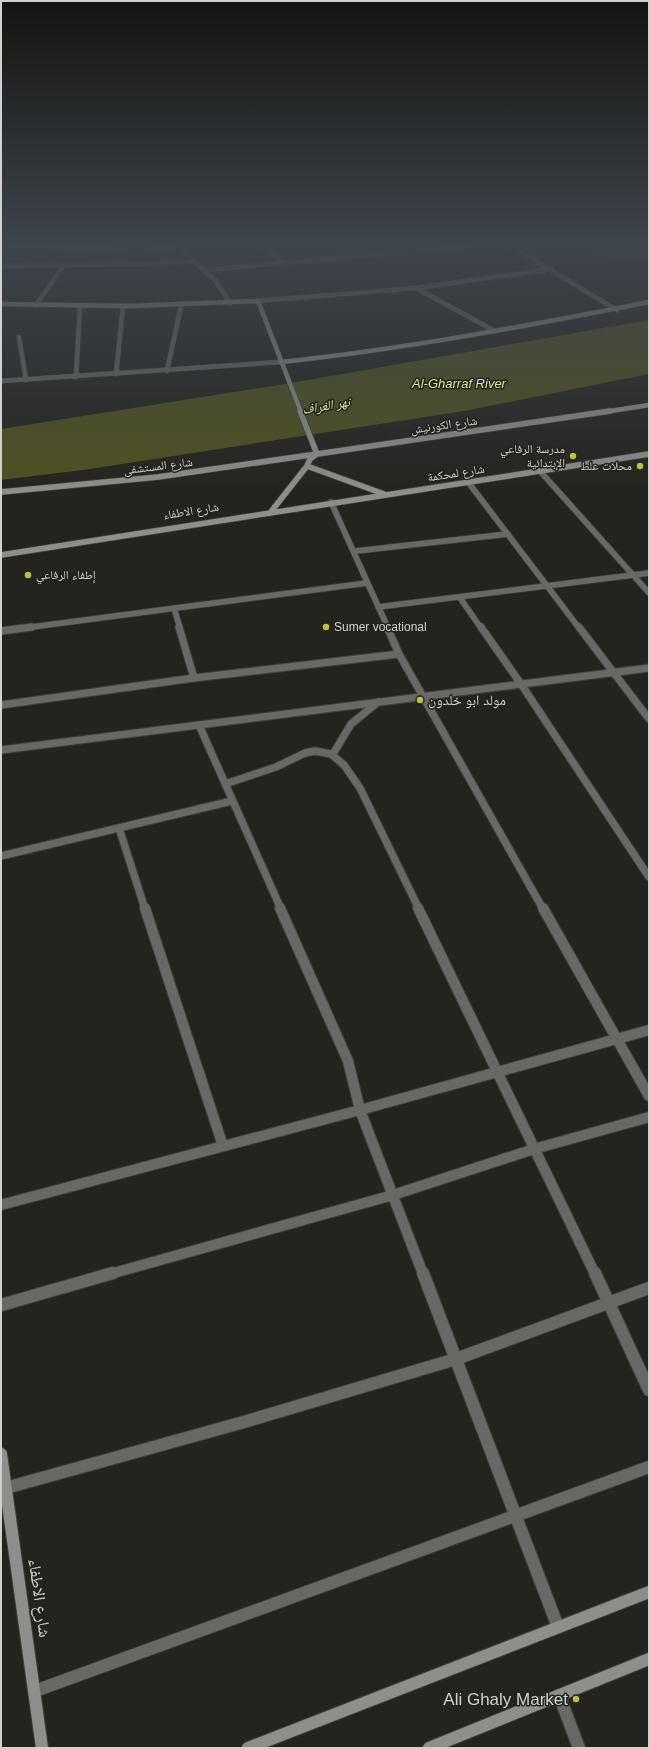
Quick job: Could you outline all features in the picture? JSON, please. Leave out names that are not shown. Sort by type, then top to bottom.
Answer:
[{"type":"street","points":[[76,377],[79,327]]},
{"type":"street","points":[[116,374],[121,327]]},
{"type":"street","points":[[167,371],[177,327]]},
{"type":"street","points":[[268,327],[312,445],[317,454],[310,459],[307,466],[270,513]]},
{"type":"street","points":[[487,327],[493,330]]},
{"type":"street","points":[[1,381],[167,371],[319,358],[514,327]]},
{"type":"street","points":[[19,338],[26,380]]},
{"type":"street","name":"شارع الكورنيش","points":[[317,454],[649,405]]},
{"type":"street","name":"شارع المستشفى","points":[[1,492],[158,477],[317,454]]},
{"type":"street","name":"شارع لمحكمة","points":[[385,494],[649,454]]},
{"type":"street","points":[[307,466],[385,494]]},
{"type":"street","points":[[540,470],[649,593]]},
{"type":"street","points":[[468,482],[649,719]]},
{"type":"street","name":"شارع الاطفاء","points":[[1,555],[385,494]]},
{"type":"street","points":[[331,502],[356,551],[367,583],[399,654],[649,1096]]},
{"type":"street","points":[[356,551],[508,534]]},
{"type":"street","points":[[378,607],[548,587],[649,573]]},
{"type":"street","points":[[1,631],[367,583]]},
{"type":"street","points":[[460,598],[521,684],[649,877]]},
{"type":"street","points":[[174,608],[194,678]]},
{"type":"street","points":[[1,705],[194,678],[399,654]]},
{"type":"street","points":[[1,750],[649,668]]},
{"type":"street","points":[[333,754],[351,724],[378,702]]},
{"type":"street","points":[[199,725],[348,1061],[360,1110],[558,1627]]},
{"type":"street","points":[[225,784],[283,764],[304,753],[315,750],[333,754],[349,770],[360,788],[609,1303],[649,1390]]},
{"type":"street","points":[[1,856],[232,801]]},
{"type":"street","points":[[119,828],[223,1146]]},
{"type":"street","points":[[1,1205],[360,1110],[649,1030]]},
{"type":"street","points":[[1,1305],[392,1195],[534,1149],[649,1117]]},
{"type":"street","points":[[3,1488],[244,1422],[456,1359],[649,1288]]},
{"type":"street","name":"شارع الاطفاء","points":[[1,1454],[3,1488],[35,1691],[42,1748]]},
{"type":"street","points":[[35,1691],[516,1517],[649,1467]]},
{"type":"street","points":[[248,1748],[649,1592]]},
{"type":"street","points":[[429,1748],[649,1659]]},
{"type":"street","points":[[559,1695],[579,1748]]},
{"type":"water","name":"Al-Gharraf River","points":[[611,327],[649,327],[649,374],[464,411],[90,469],[1,480],[1,429],[285,384]]},
{"type":"place","name":"مدرسة الرفاعي الإبتدائية","points":[[573,456]]},
{"type":"place","name":"محلات علط","points":[[640,466]]},
{"type":"place","name":"إطفاء الرفاعي","points":[[28,575]]},
{"type":"place","name":"Sumer vocational","points":[[326,627]]},
{"type":"place","name":"مولد ابو خلدون","points":[[420,700]]},
{"type":"place","name":"Ali Ghaly Market","points":[[576,1699]]},
{"type":"water label","name":"نهر الغراف","points":[[326,405]]}]
